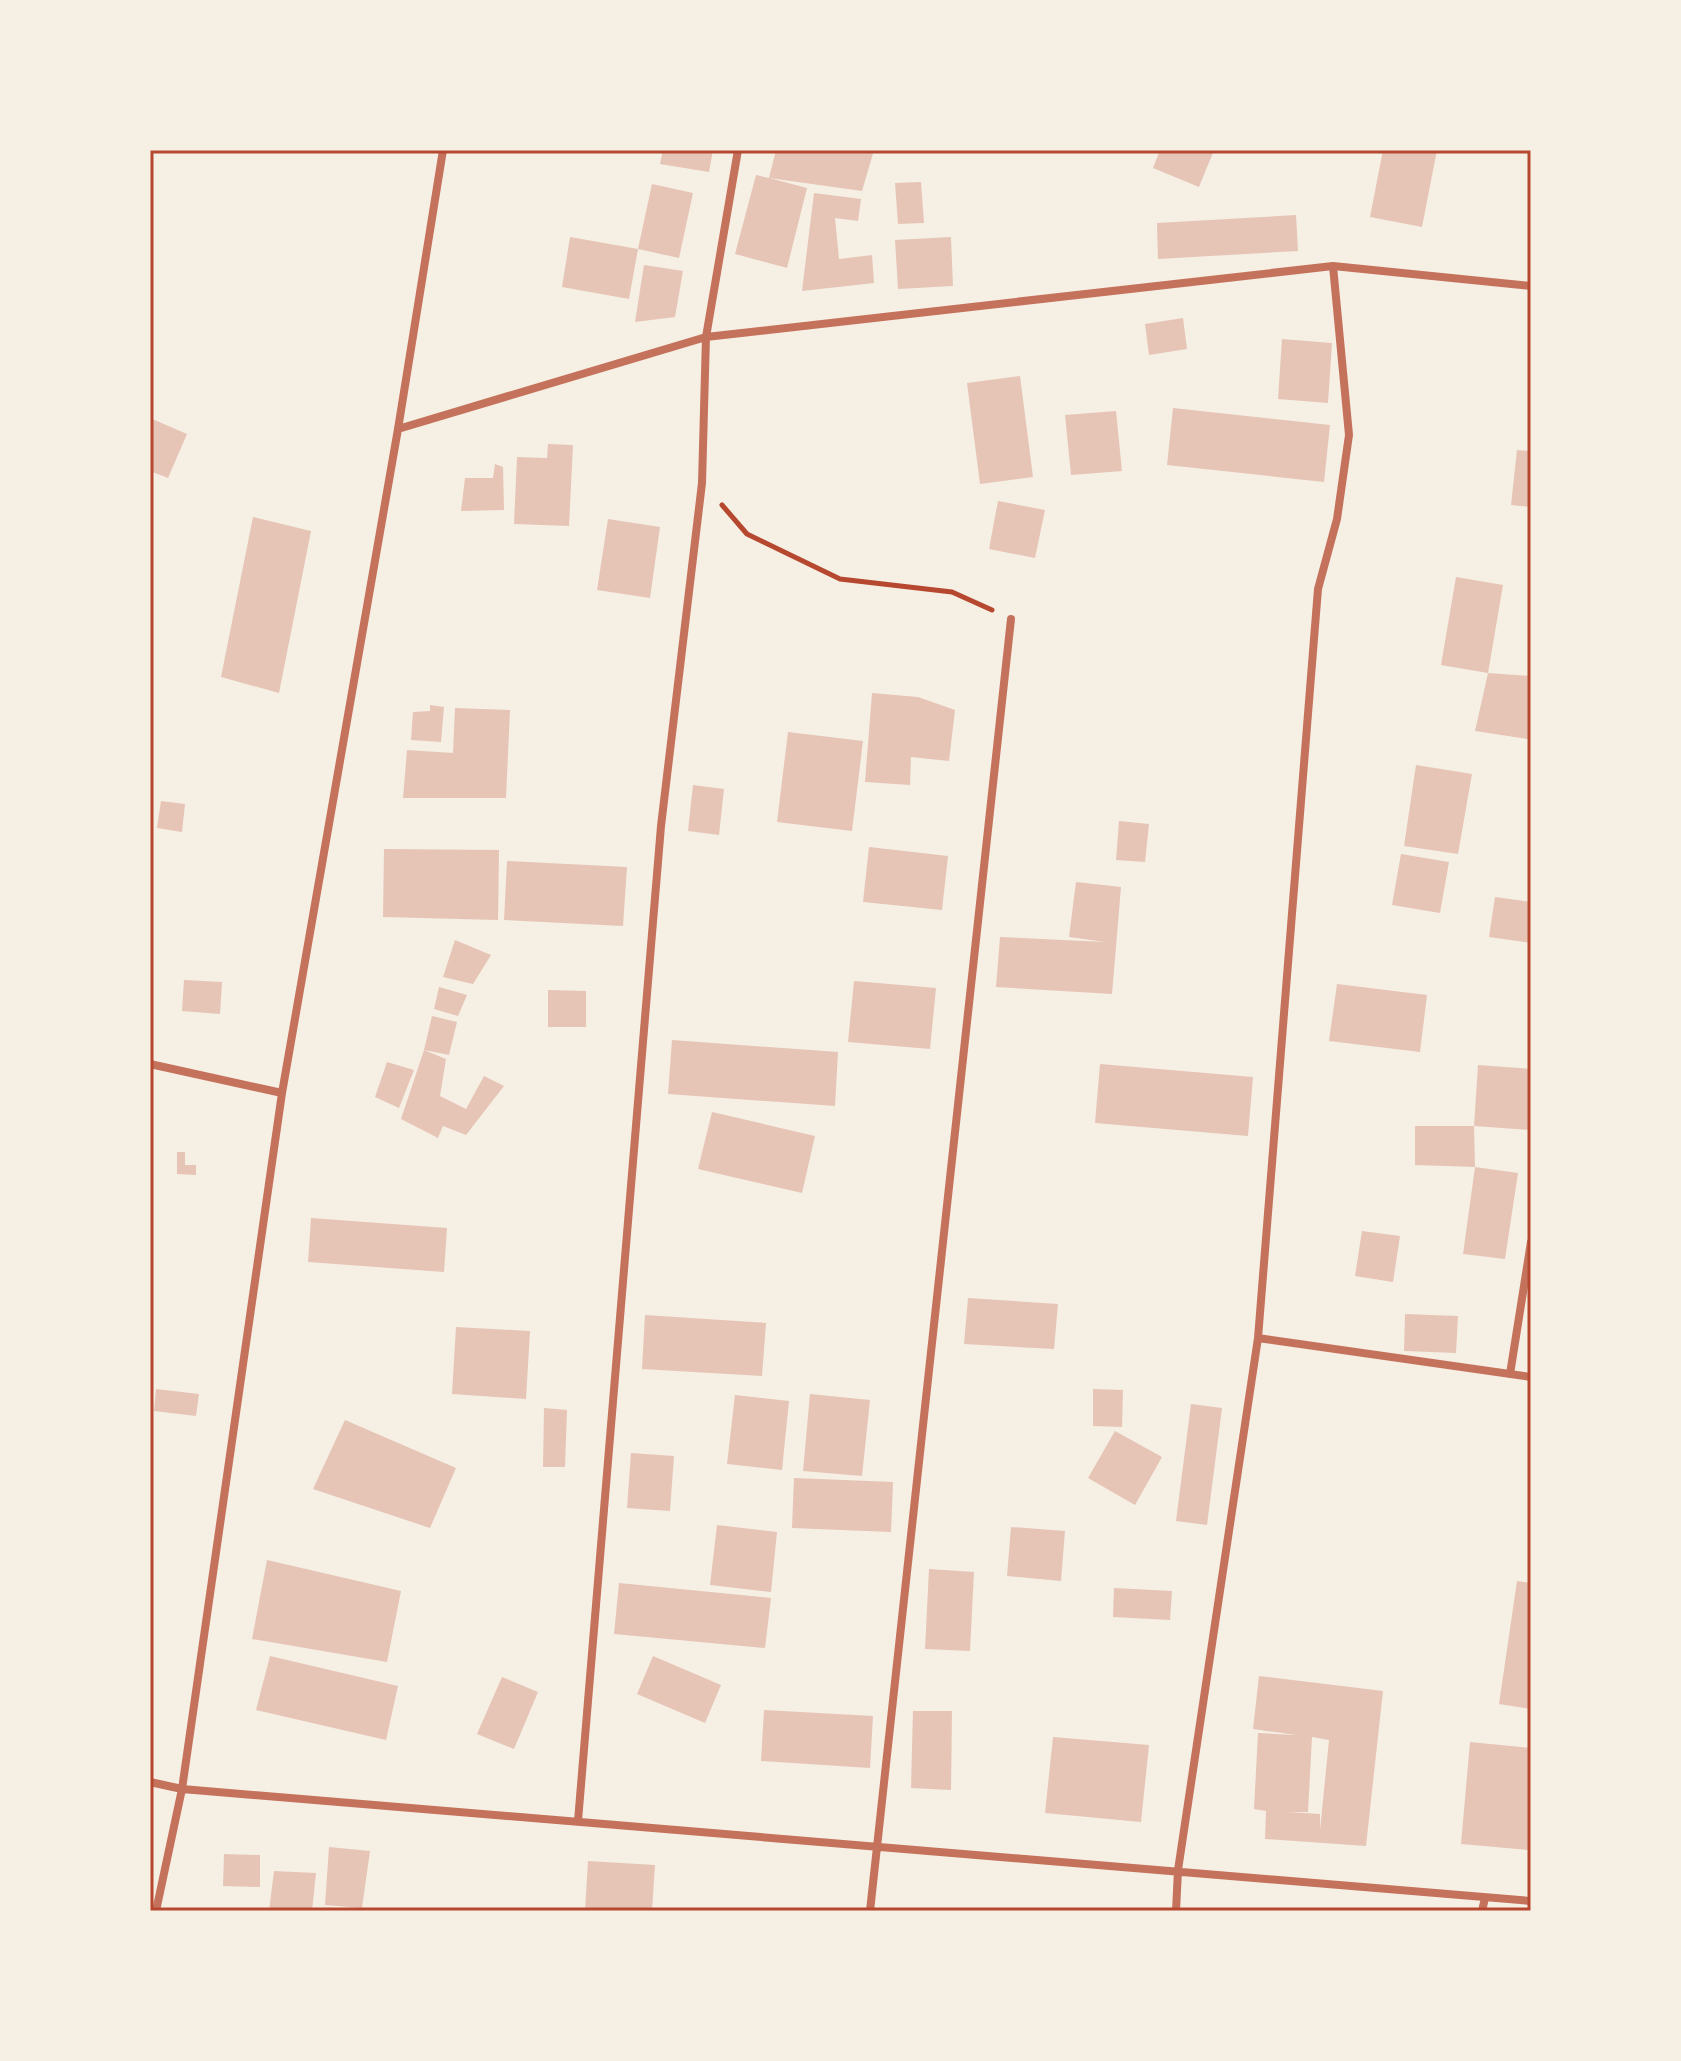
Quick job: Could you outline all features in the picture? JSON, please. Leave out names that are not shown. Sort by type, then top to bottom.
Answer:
[{"type":"street","points":[[156,1911],[182,1789],[282,1093],[398,429],[443,150]]},
{"type":"street","points":[[578,1821],[661,826],[702,483],[706,337],[738,150]]},
{"type":"street","points":[[398,429],[706,337],[1333,266],[1531,286]]},
{"type":"street","points":[[1176,1911],[1178,1870],[1258,1338],[1318,589],[1337,519],[1349,435],[1333,266]]},
{"type":"street","points":[[870,1911],[1011,619]]},
{"type":"street","points":[[150,1064],[282,1093]]},
{"type":"street","points":[[1510,1374],[1531,1242]]},
{"type":"street","points":[[1258,1338],[1531,1377]]},
{"type":"street","points":[[150,1782],[182,1789],[1531,1901]]},
{"type":"street","points":[[1482,1911],[1485,1898]]},
{"type":"path","points":[[702,483],[747,534],[840,579],[952,592],[1011,619]]},
{"type":"building","points":[[663,150],[713,150],[709,172],[660,164]]},
{"type":"building","points":[[776,150],[874,150],[862,191],[769,178]]},
{"type":"building","points":[[1160,150],[1214,150],[1199,187],[1153,168]]},
{"type":"building","points":[[1383,150],[1437,150],[1422,227],[1370,217]]},
{"type":"building","points":[[756,175],[807,188],[787,268],[735,254]]},
{"type":"building","points":[[921,182],[924,223],[898,224],[895,183]]},
{"type":"building","points":[[652,184],[693,193],[679,258],[638,249]]},
{"type":"building","points":[[814,193],[861,199],[858,221],[835,218],[839,259],[872,255],[874,283],[802,291]]},
{"type":"building","points":[[1296,215],[1298,251],[1158,259],[1157,223]]},
{"type":"building","points":[[570,237],[638,249],[629,299],[562,287]]},
{"type":"building","points":[[951,237],[953,286],[898,289],[895,240]]},
{"type":"building","points":[[644,265],[683,271],[675,317],[635,322]]},
{"type":"building","points":[[1183,318],[1187,349],[1149,355],[1145,324]]},
{"type":"building","points":[[1282,339],[1332,343],[1328,403],[1278,399]]},
{"type":"building","points":[[1020,376],[1033,477],[980,484],[967,383]]},
{"type":"building","points":[[1173,408],[1330,425],[1324,482],[1167,465]]},
{"type":"building","points":[[1116,411],[1122,471],[1071,475],[1065,415]]},
{"type":"building","points":[[150,418],[187,434],[168,478],[150,471]]},
{"type":"building","points":[[548,444],[573,445],[569,526],[514,524],[517,457],[547,458]]},
{"type":"building","points":[[1517,450],[1531,451],[1531,507],[1511,505]]},
{"type":"building","points":[[495,464],[503,467],[504,510],[461,511],[465,478],[493,478]]},
{"type":"building","points":[[998,501],[1045,510],[1035,558],[989,549]]},
{"type":"building","points":[[253,517],[311,531],[279,693],[221,677]]},
{"type":"building","points":[[608,519],[660,527],[650,598],[597,590]]},
{"type":"building","points":[[1456,577],[1503,585],[1488,673],[1441,665]]},
{"type":"building","points":[[1488,673],[1531,676],[1528,739],[1475,731]]},
{"type":"building","points":[[872,693],[918,697],[955,710],[949,761],[911,757],[910,785],[865,782]]},
{"type":"building","points":[[430,705],[444,707],[441,742],[411,740],[413,712],[430,711]]},
{"type":"building","points":[[455,708],[510,710],[506,798],[403,798],[407,750],[453,753]]},
{"type":"building","points":[[788,732],[863,741],[852,831],[777,822]]},
{"type":"building","points":[[1416,765],[1472,774],[1458,854],[1404,846]]},
{"type":"building","points":[[693,785],[724,789],[719,835],[688,831]]},
{"type":"building","points":[[161,801],[185,804],[182,832],[157,828]]},
{"type":"building","points":[[1119,821],[1149,824],[1145,862],[1116,860]]},
{"type":"building","points":[[869,847],[948,856],[942,910],[863,902]]},
{"type":"building","points":[[384,849],[499,850],[498,920],[383,917]]},
{"type":"building","points":[[1401,854],[1449,862],[1440,913],[1392,905]]},
{"type":"building","points":[[507,861],[627,867],[623,926],[504,920]]},
{"type":"building","points":[[1076,882],[1121,887],[1112,994],[996,987],[1000,937],[1105,942],[1069,937]]},
{"type":"building","points":[[1495,897],[1531,902],[1531,943],[1489,937]]},
{"type":"building","points":[[455,940],[491,955],[473,984],[443,977]]},
{"type":"building","points":[[184,980],[222,982],[220,1014],[182,1011]]},
{"type":"building","points":[[854,981],[936,988],[930,1049],[848,1042]]},
{"type":"building","points":[[1337,984],[1427,995],[1420,1052],[1329,1041]]},
{"type":"building","points":[[439,987],[467,995],[458,1016],[434,1009]]},
{"type":"building","points":[[548,990],[586,991],[586,1027],[548,1027]]},
{"type":"building","points":[[432,1016],[457,1022],[449,1055],[424,1050]]},
{"type":"building","points":[[672,1040],[838,1052],[835,1106],[668,1094]]},
{"type":"building","points":[[424,1050],[446,1059],[440,1096],[466,1109],[484,1076],[504,1086],[466,1135],[443,1126],[438,1138],[401,1119]]},
{"type":"building","points":[[387,1062],[414,1070],[399,1108],[375,1097]]},
{"type":"building","points":[[1100,1064],[1253,1077],[1248,1136],[1095,1123]]},
{"type":"building","points":[[1478,1065],[1531,1069],[1531,1130],[1474,1126]]},
{"type":"building","points":[[712,1112],[815,1136],[802,1193],[698,1169]]},
{"type":"building","points":[[1415,1126],[1474,1126],[1475,1167],[1415,1165]]},
{"type":"building","points":[[177,1152],[185,1152],[185,1165],[196,1165],[196,1175],[177,1174]]},
{"type":"building","points":[[1475,1167],[1518,1173],[1505,1259],[1463,1254]]},
{"type":"building","points":[[311,1218],[447,1228],[444,1272],[308,1262]]},
{"type":"building","points":[[1362,1231],[1400,1236],[1393,1282],[1355,1276]]},
{"type":"building","points":[[968,1298],[1058,1304],[1054,1349],[964,1344]]},
{"type":"building","points":[[1405,1314],[1458,1316],[1456,1353],[1404,1351]]},
{"type":"building","points":[[645,1315],[766,1323],[762,1376],[642,1369]]},
{"type":"building","points":[[456,1327],[530,1331],[526,1399],[452,1394]]},
{"type":"building","points":[[156,1389],[199,1394],[196,1416],[154,1411]]},
{"type":"building","points":[[1093,1389],[1123,1390],[1122,1427],[1093,1426]]},
{"type":"building","points":[[810,1394],[870,1400],[862,1476],[803,1471]]},
{"type":"building","points":[[735,1395],[789,1401],[782,1470],[727,1464]]},
{"type":"building","points":[[1191,1404],[1222,1408],[1207,1525],[1176,1521]]},
{"type":"building","points":[[544,1408],[567,1410],[565,1467],[543,1467]]},
{"type":"building","points":[[345,1420],[456,1468],[430,1528],[313,1489]]},
{"type":"building","points":[[1115,1431],[1162,1457],[1135,1505],[1088,1478]]},
{"type":"building","points":[[631,1453],[674,1456],[670,1511],[627,1508]]},
{"type":"building","points":[[794,1478],[893,1482],[891,1532],[792,1528]]},
{"type":"building","points":[[717,1525],[777,1532],[771,1592],[710,1585]]},
{"type":"building","points":[[1011,1527],[1065,1531],[1061,1581],[1007,1576]]},
{"type":"building","points":[[267,1560],[401,1591],[387,1662],[252,1639]]},
{"type":"building","points":[[929,1569],[974,1572],[970,1651],[925,1649]]},
{"type":"building","points":[[1517,1581],[1531,1583],[1531,1709],[1499,1704]]},
{"type":"building","points":[[619,1583],[771,1598],[765,1648],[614,1634]]},
{"type":"building","points":[[1114,1588],[1172,1591],[1170,1620],[1113,1617]]},
{"type":"building","points":[[270,1656],[398,1686],[386,1740],[256,1710]]},
{"type":"building","points":[[653,1656],[721,1685],[705,1723],[637,1694]]},
{"type":"building","points":[[1259,1676],[1383,1691],[1366,1846],[1265,1839],[1266,1811],[1254,1809],[1258,1733],[1296,1735],[1253,1729]],"holes":[[[1312,1737],[1329,1740],[1320,1830],[1320,1814],[1288,1812],[1308,1812]]]},
{"type":"building","points":[[502,1677],[538,1692],[514,1749],[477,1734]]},
{"type":"building","points":[[764,1710],[873,1716],[870,1768],[761,1761]]},
{"type":"building","points":[[913,1711],[952,1711],[951,1790],[911,1788]]},
{"type":"building","points":[[1053,1737],[1149,1745],[1141,1822],[1045,1813]]},
{"type":"building","points":[[1470,1742],[1531,1748],[1528,1850],[1461,1844]]},
{"type":"building","points":[[329,1847],[370,1851],[362,1908],[325,1905]]},
{"type":"building","points":[[224,1854],[260,1855],[260,1887],[223,1886]]},
{"type":"building","points":[[588,1861],[655,1865],[652,1911],[585,1911]]},
{"type":"building","points":[[274,1871],[316,1873],[312,1911],[269,1911]]}]
